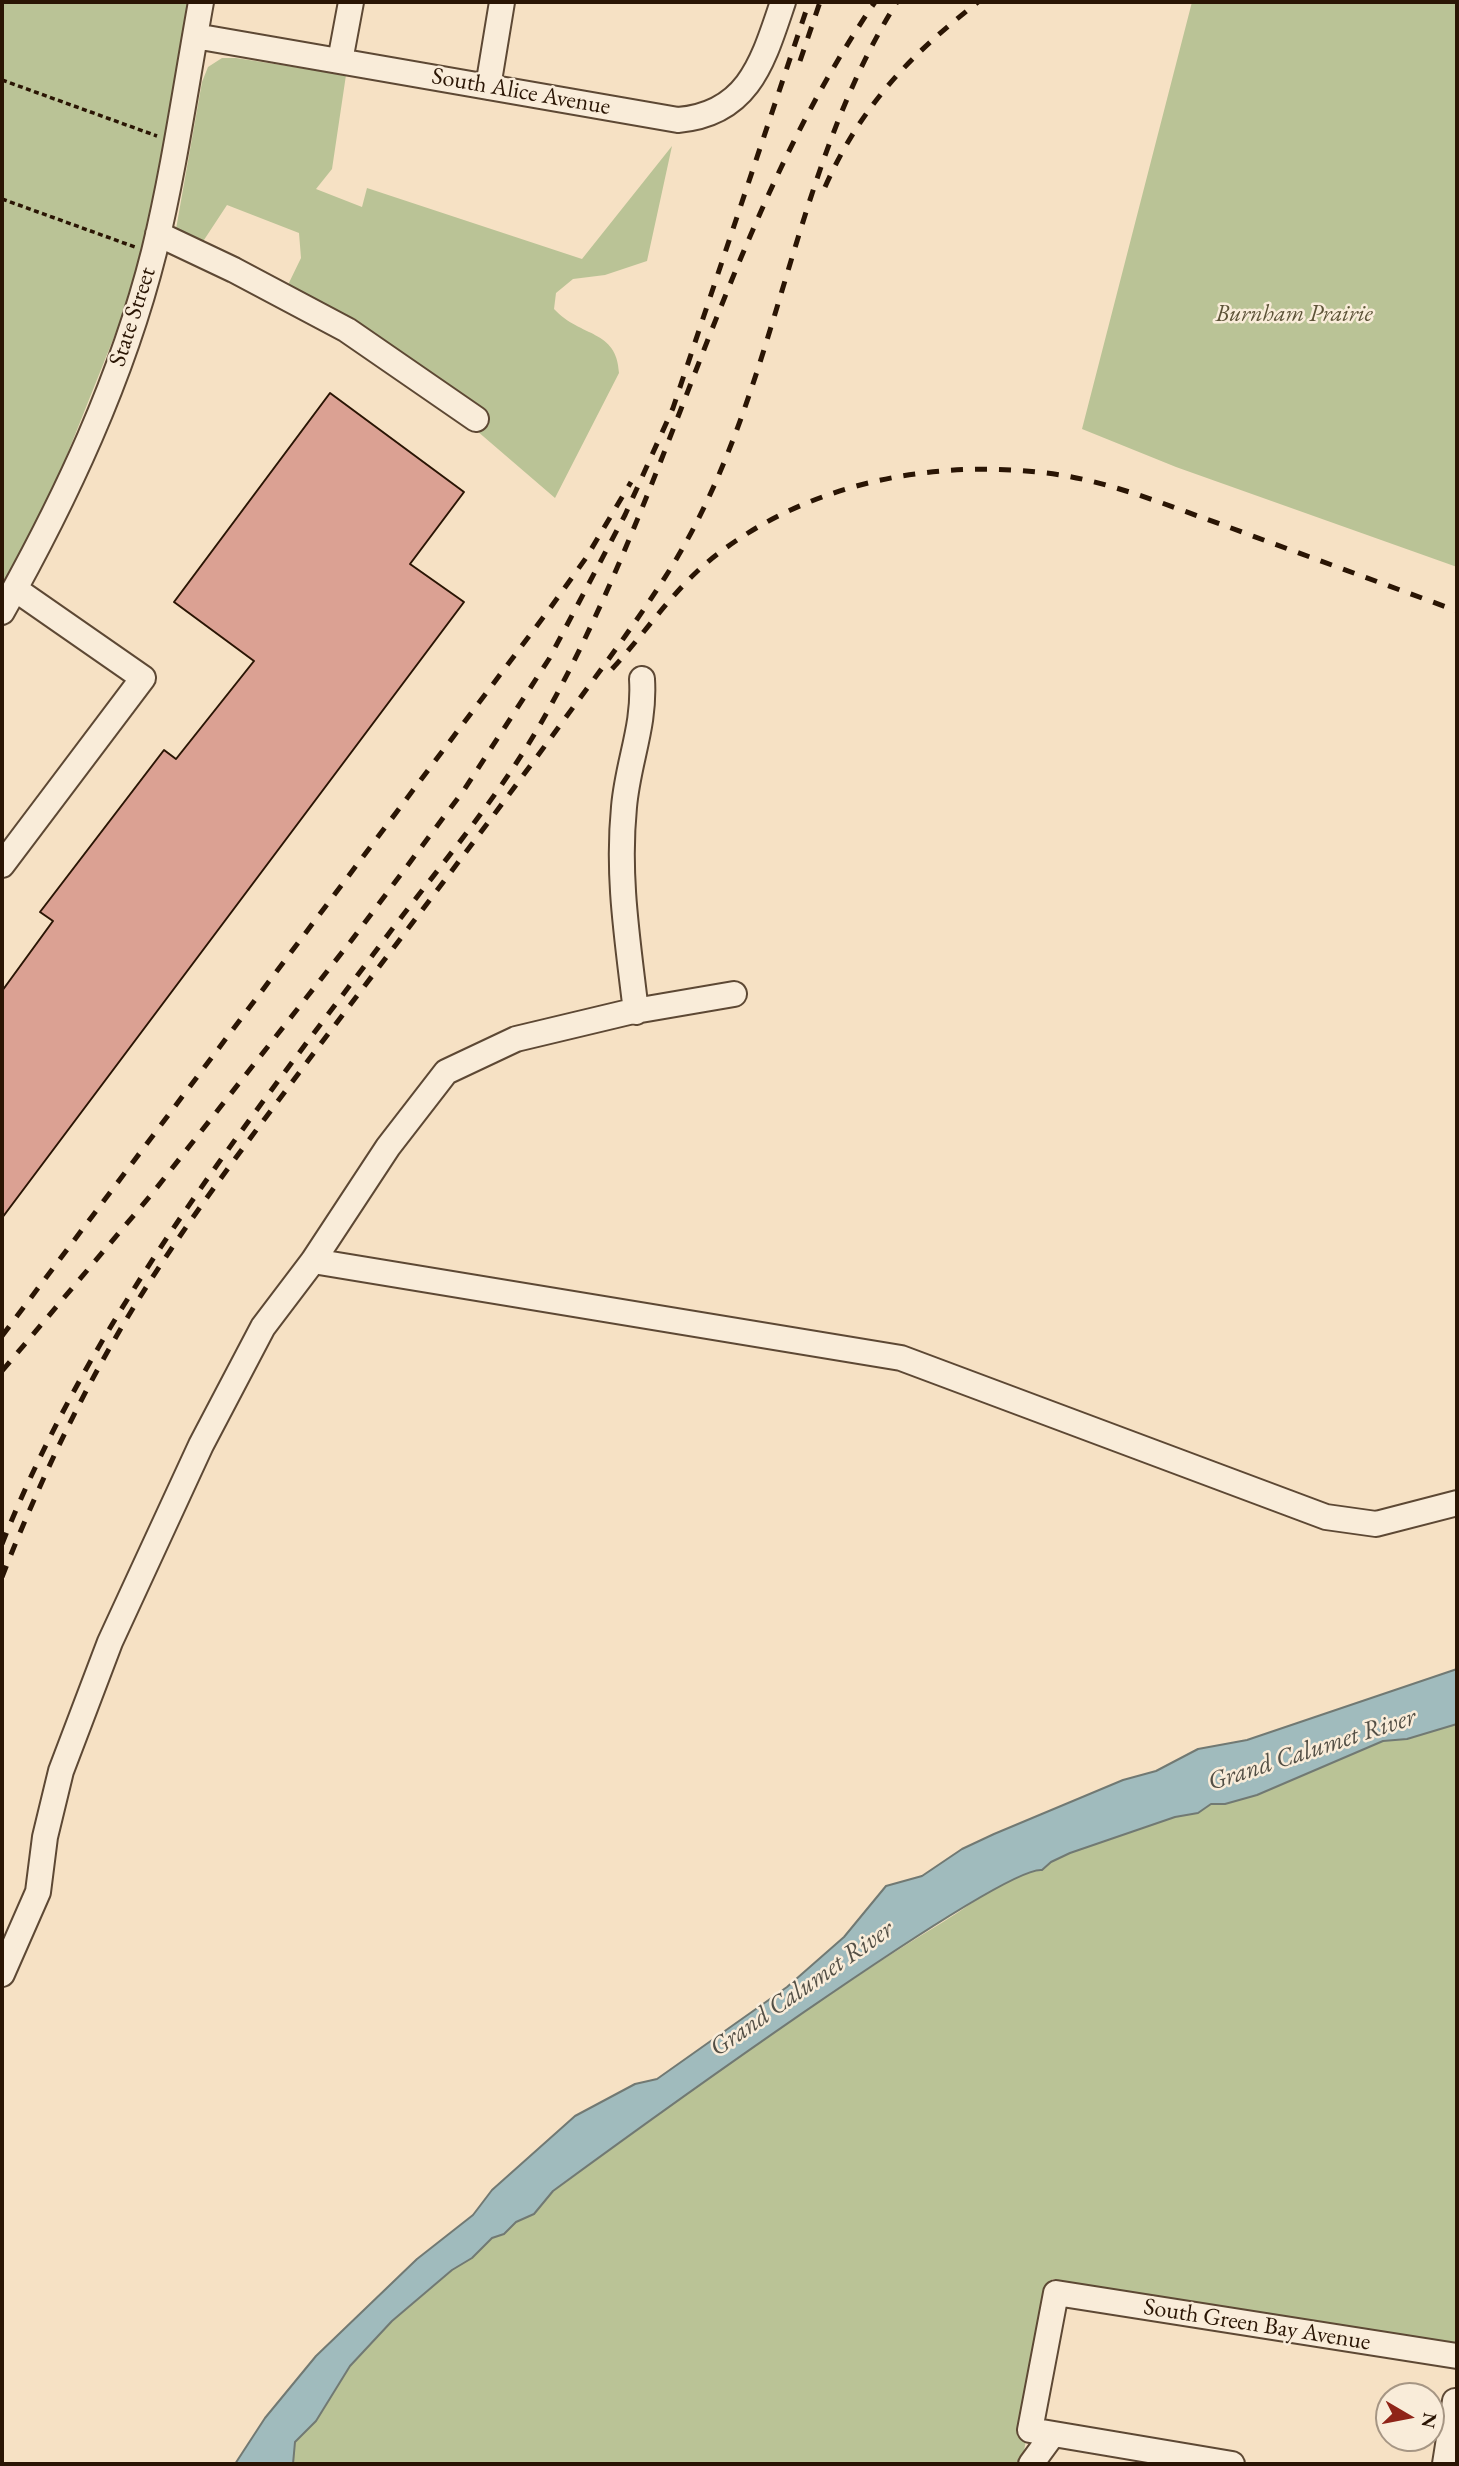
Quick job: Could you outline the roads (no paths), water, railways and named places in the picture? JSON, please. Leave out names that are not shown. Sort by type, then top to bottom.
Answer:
[{"type":"street","name":"State Street","points":[[2,612],[86,448],[121,356],[155,244],[201,2]]},
{"type":"street","points":[[340,61],[351,2]]},
{"type":"street","points":[[488,87],[502,2]]},
{"type":"street","name":"South Alice Avenue","points":[[195,36],[678,120],[701,118],[724,108],[747,87],[766,53],[783,2]]},
{"type":"street","points":[[155,244],[234,270],[346,330],[476,419]]},
{"type":"street","points":[[2,865],[143,678],[15,589]]},
{"type":"street","points":[[636,1012],[621,891],[624,805],[644,709],[642,679]]},
{"type":"street","points":[[2,1974],[38,1892],[45,1837],[61,1771],[110,1642],[201,1445],[263,1327],[313,1261],[388,1147],[446,1072],[516,1039],[636,1012],[734,994]]},
{"type":"street","points":[[313,1261],[901,1359],[1326,1517],[1376,1524],[1457,1503]]},
{"type":"street","name":"South Green Bay Avenue","points":[[1053,2434],[1030,2430],[1056,2293],[1457,2356]]},
{"type":"street","points":[[1445,2464],[1455,2400]]},
{"type":"street","points":[[1031,2464],[1053,2434],[1232,2464]]},
{"type":"water","name":"Grand Calumet River","points":[[1457,1669],[1457,1724],[1407,1739],[1383,1741],[1257,1795],[1225,1804],[1211,1804],[1198,1813],[1175,1817],[1070,1853],[1051,1862],[1042,1870],[1011,1881],[956,1912],[884,1958],[553,2191],[534,2214],[516,2222],[504,2234],[492,2238],[472,2258],[452,2270],[392,2321],[350,2366],[316,2421],[295,2442],[293,2464],[235,2464],[265,2418],[316,2356],[417,2259],[473,2215],[492,2190],[575,2116],[635,2084],[657,2079],[787,1987],[844,1937],[886,1886],[922,1876],[962,1849],[994,1834],[1123,1780],[1156,1771],[1198,1749],[1247,1740]]},
{"type":"railway","points":[[2,1371],[151,1195],[351,941],[464,790],[549,659],[625,515],[673,408],[809,2]]},
{"type":"railway","points":[[800,61],[820,2]]},
{"type":"railway","points":[[2,1544],[38,1462],[78,1384],[122,1308],[170,1234],[272,1090],[484,810],[541,723],[587,634],[628,543],[738,265],[778,175],[823,87],[875,2]]},
{"type":"railway","points":[[2,1577],[46,1472],[79,1404],[155,1273],[242,1149],[601,670],[669,571],[706,503],[736,433],[831,140],[860,69],[897,2]]},
{"type":"railway","points":[[825,187],[854,132],[889,84],[930,42],[978,2]]},
{"type":"railway","points":[[612,669],[689,579],[719,553],[755,529],[793,509],[833,493],[917,474],[960,470],[1046,473],[1114,487],[1457,611]]},
{"type":"railway","points":[[2,1336],[548,611],[586,558],[631,482]]},
{"type":"park label","name":"Burnham Prairie","points":[[1294,314]]}]
